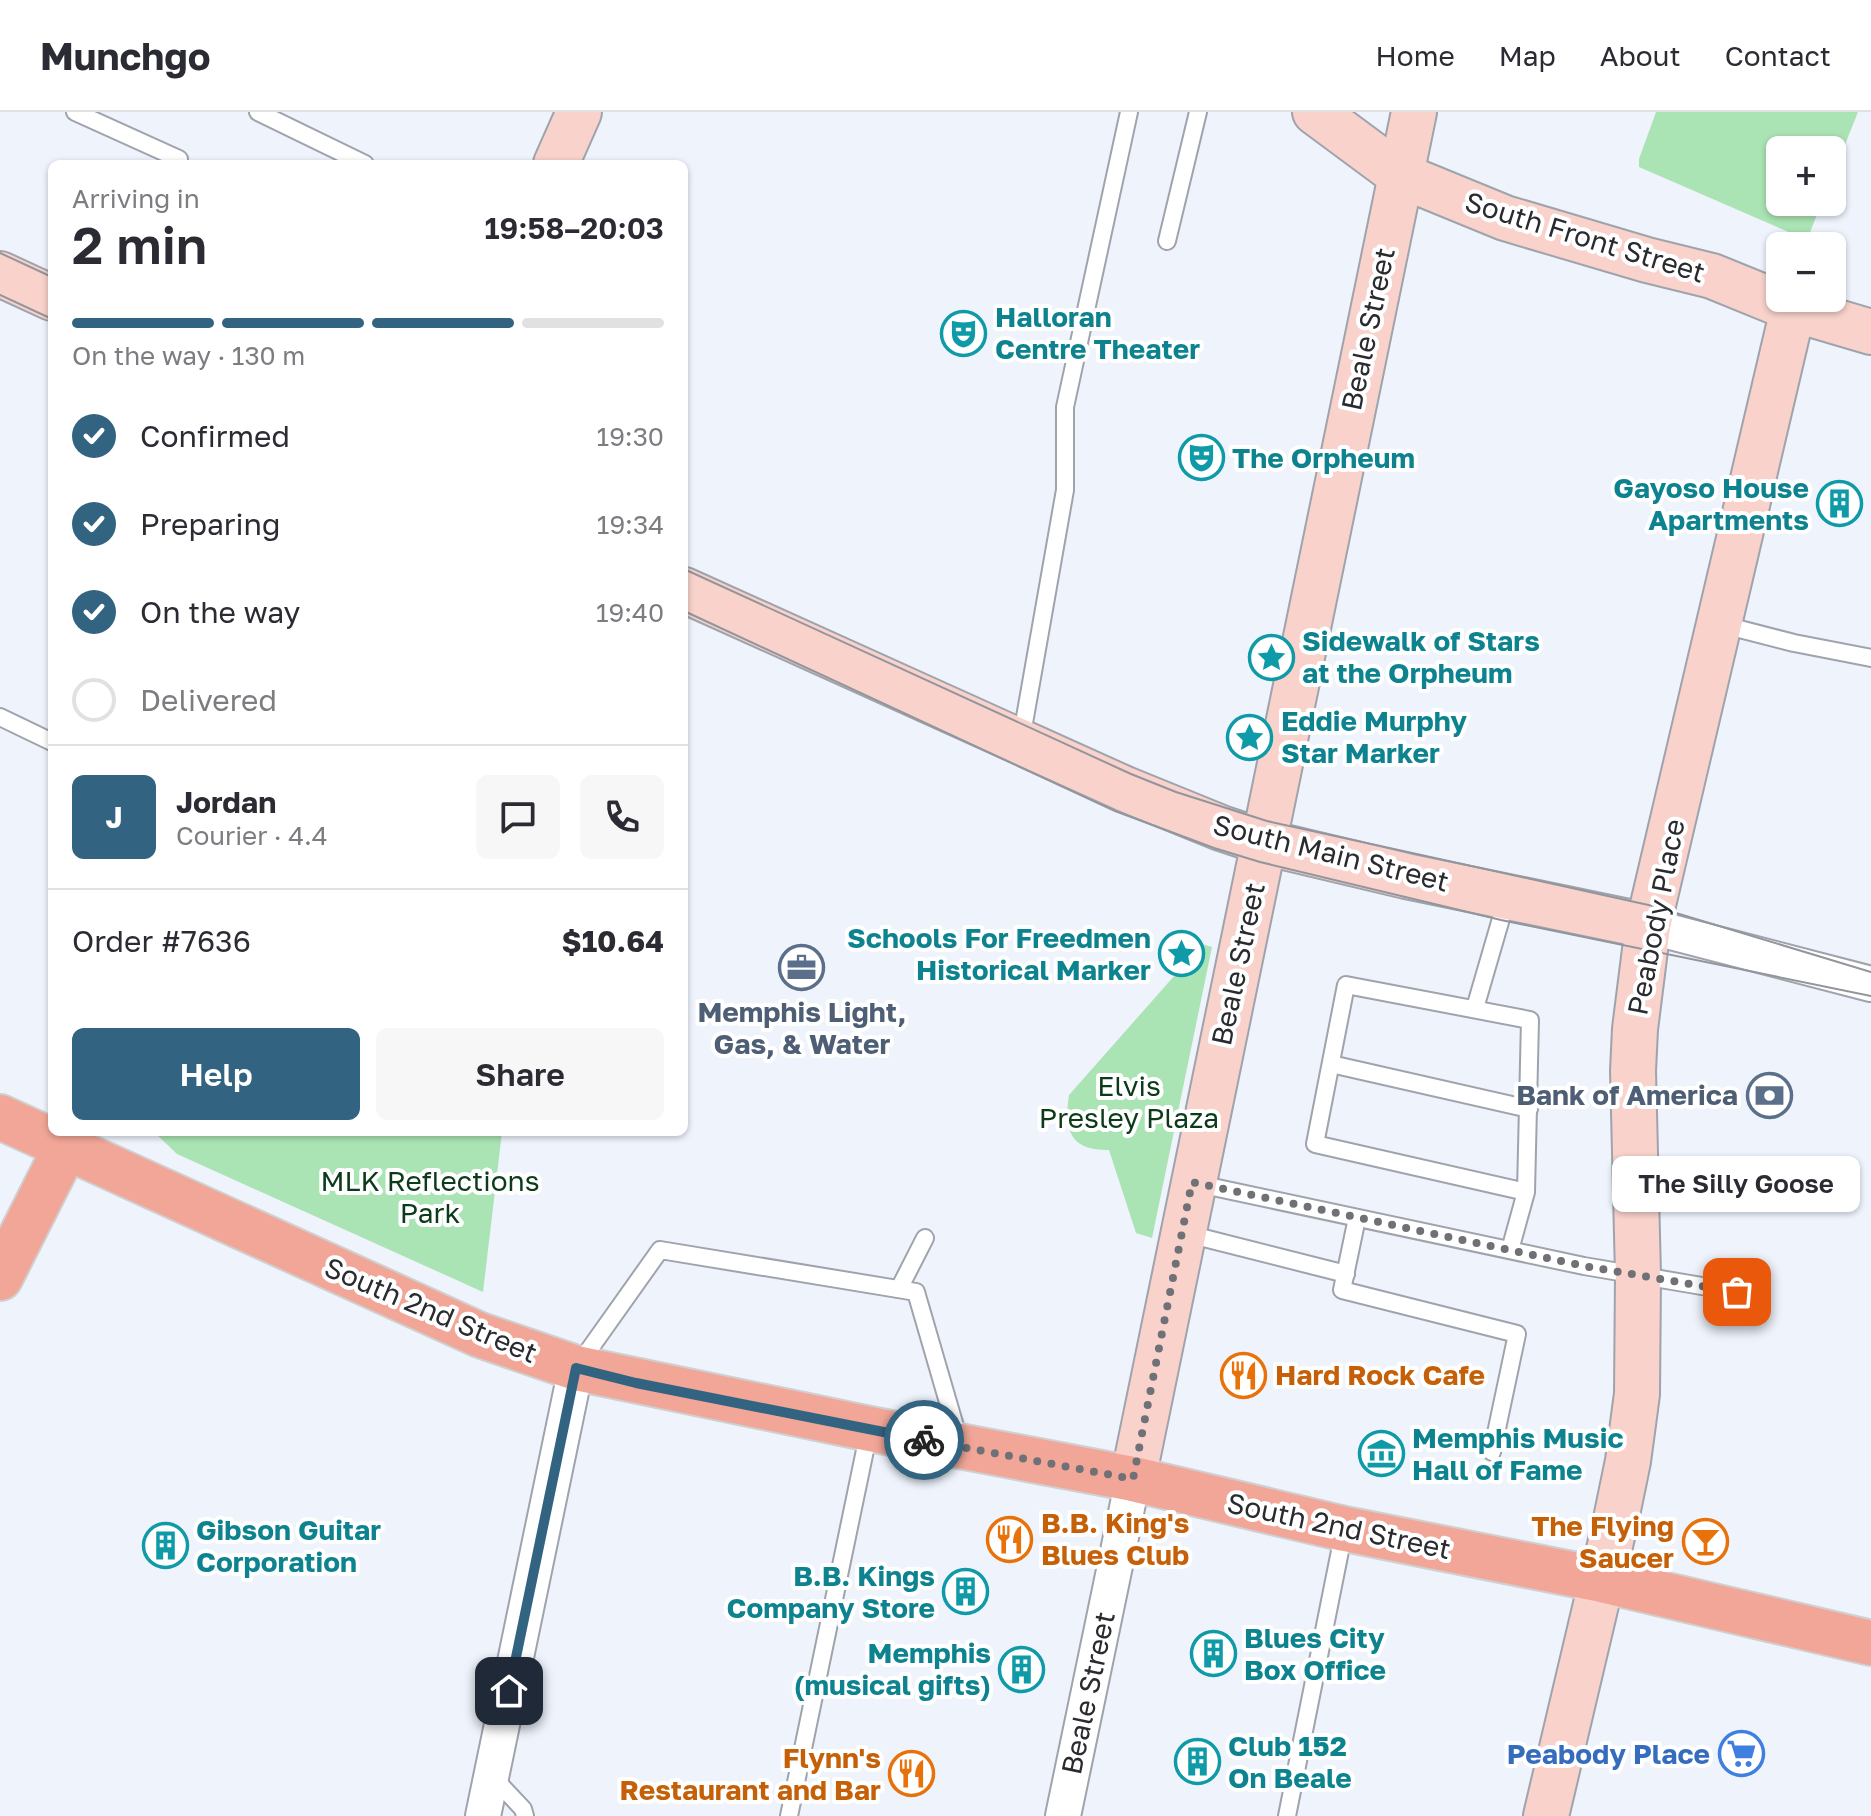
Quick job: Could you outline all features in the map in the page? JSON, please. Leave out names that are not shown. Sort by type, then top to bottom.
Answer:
[{"type":"main road","name":"South 2nd Street","points":[[0,1117],[48,1130]]},
{"type":"main road","name":"South 2nd Street","points":[[73,1137],[468,1330],[576,1368],[1133,1479],[1345,1529],[1602,1580],[1871,1643]]},
{"type":"main road","points":[[0,1278],[73,1137]]},
{"type":"street","points":[[558,160],[579,112]]},
{"type":"street","name":"South Front Street","points":[[1315,112],[1400,175],[1505,218],[1712,276],[1766,298]]},
{"type":"street","name":"Beale Street","points":[[1063,1816],[1414,112]]},
{"type":"street","points":[[0,274],[48,296]]},
{"type":"street","name":"Peabody Place","points":[[1546,1816],[1628,1461],[1637,1394],[1638,1275],[1633,1071],[1648,926],[1792,312]]},
{"type":"street","name":"South Front Street","points":[[1802,312],[1871,332]]},
{"type":"street","name":"South Main Street","points":[[688,592],[1125,789],[1263,842],[1406,876],[1648,926],[1871,984]]},
{"type":"street","points":[[483,1816],[576,1368]]},
{"type":"lane","points":[[75,112],[179,160]]},
{"type":"lane","points":[[258,112],[357,160]]},
{"type":"lane","points":[[1020,742],[1065,490],[1065,407],[1129,112]]},
{"type":"lane","points":[[1167,241],[1198,112]]},
{"type":"lane","points":[[1719,624],[1871,658]]},
{"type":"lane","points":[[0,717],[48,740]]},
{"type":"lane","points":[[1475,1008],[1508,896]]},
{"type":"lane","points":[[1510,1250],[1526,1192],[1530,1020],[1346,985],[1315,1144],[1526,1192]]},
{"type":"lane","points":[[1331,1064],[1529,1109]]},
{"type":"lane","points":[[1192,1182],[1510,1250],[1737,1292]]},
{"type":"lane","points":[[1357,1218],[1342,1290],[1517,1334],[1492,1452]]},
{"type":"lane","points":[[1184,1233],[1346,1274]]},
{"type":"lane","points":[[899,1289],[925,1238]]},
{"type":"lane","points":[[576,1368],[660,1250],[916,1292],[961,1447]]},
{"type":"lane","points":[[789,1816],[870,1429]]},
{"type":"lane","points":[[1287,1816],[1345,1529]]},
{"type":"lane","points":[[491,1775],[523,1809],[525,1816]]},
{"type":"green space","points":[[1656,112],[1858,112],[1846,142],[1846,136],[1766,136],[1766,216],[1816,216],[1810,232],[1789,232],[1639,167]]},
{"type":"green space","name":"Elvis Presley Plaza","points":[[1195,942],[1212,947],[1152,1238],[1136,1233],[1109,1150],[1085,1147],[1072,1136],[1068,1118],[1069,1095],[1183,966],[1186,950]]},
{"type":"green space","name":"MLK Reflections Park","points":[[158,1136],[502,1136],[483,1292],[177,1154]]},
{"type":"tram line","points":[[0,253],[48,275]]},
{"type":"tram line","points":[[0,295],[48,317]]},
{"type":"tram line","points":[[688,571],[1176,792],[1267,821],[1653,906],[1871,972]]},
{"type":"tram line","points":[[688,613],[1115,811],[1214,848],[1501,920],[1871,996]]},
{"type":"way so far","points":[[924,1440],[1133,1479],[1192,1182],[1584,1266],[1737,1292]]},
{"type":"place","name":"Halloran Centre Theater","points":[[964,333]]},
{"type":"place","name":"The Orpheum","points":[[1201,458]]},
{"type":"place","name":"Gayoso House Apartments","points":[[1840,504]]},
{"type":"place","name":"Sidewalk of Stars at the Orpheum","points":[[1271,657]]},
{"type":"place","name":"Eddie Murphy Star Marker","points":[[1250,737]]},
{"type":"place","name":"Schools For Freedmen Historical Marker","points":[[1182,954]]},
{"type":"place","name":"Memphis Light, Gas, & Water","points":[[802,967]]},
{"type":"place","name":"Bank of America","points":[[1769,1095]]},
{"type":"place","name":"The Silly Goose","points":[[1737,1292]]},
{"type":"place","name":"Hard Rock Cafe","points":[[1244,1375]]},
{"type":"place","name":"Memphis Music Hall of Fame","points":[[1381,1454]]},
{"type":"place","name":"B.B. King's Blues Club","points":[[1010,1539]]},
{"type":"place","name":"The Flying Saucer","points":[[1705,1542]]},
{"type":"place","name":"Gibson Guitar Corporation","points":[[165,1546]]},
{"type":"place","name":"B.B. Kings Company Store","points":[[966,1592]]},
{"type":"place","name":"Blues City Box Office","points":[[1213,1654]]},
{"type":"place","name":"Memphis (musical gifts)","points":[[1022,1669]]},
{"type":"place","name":"Peabody Place","points":[[1741,1754]]},
{"type":"place","name":"Club 152 On Beale","points":[[1197,1762]]},
{"type":"place","name":"Flynn's Restaurant and Bar","points":[[912,1774]]},
{"type":"route","points":[[509,1691],[576,1368],[636,1383],[924,1440]]}]
